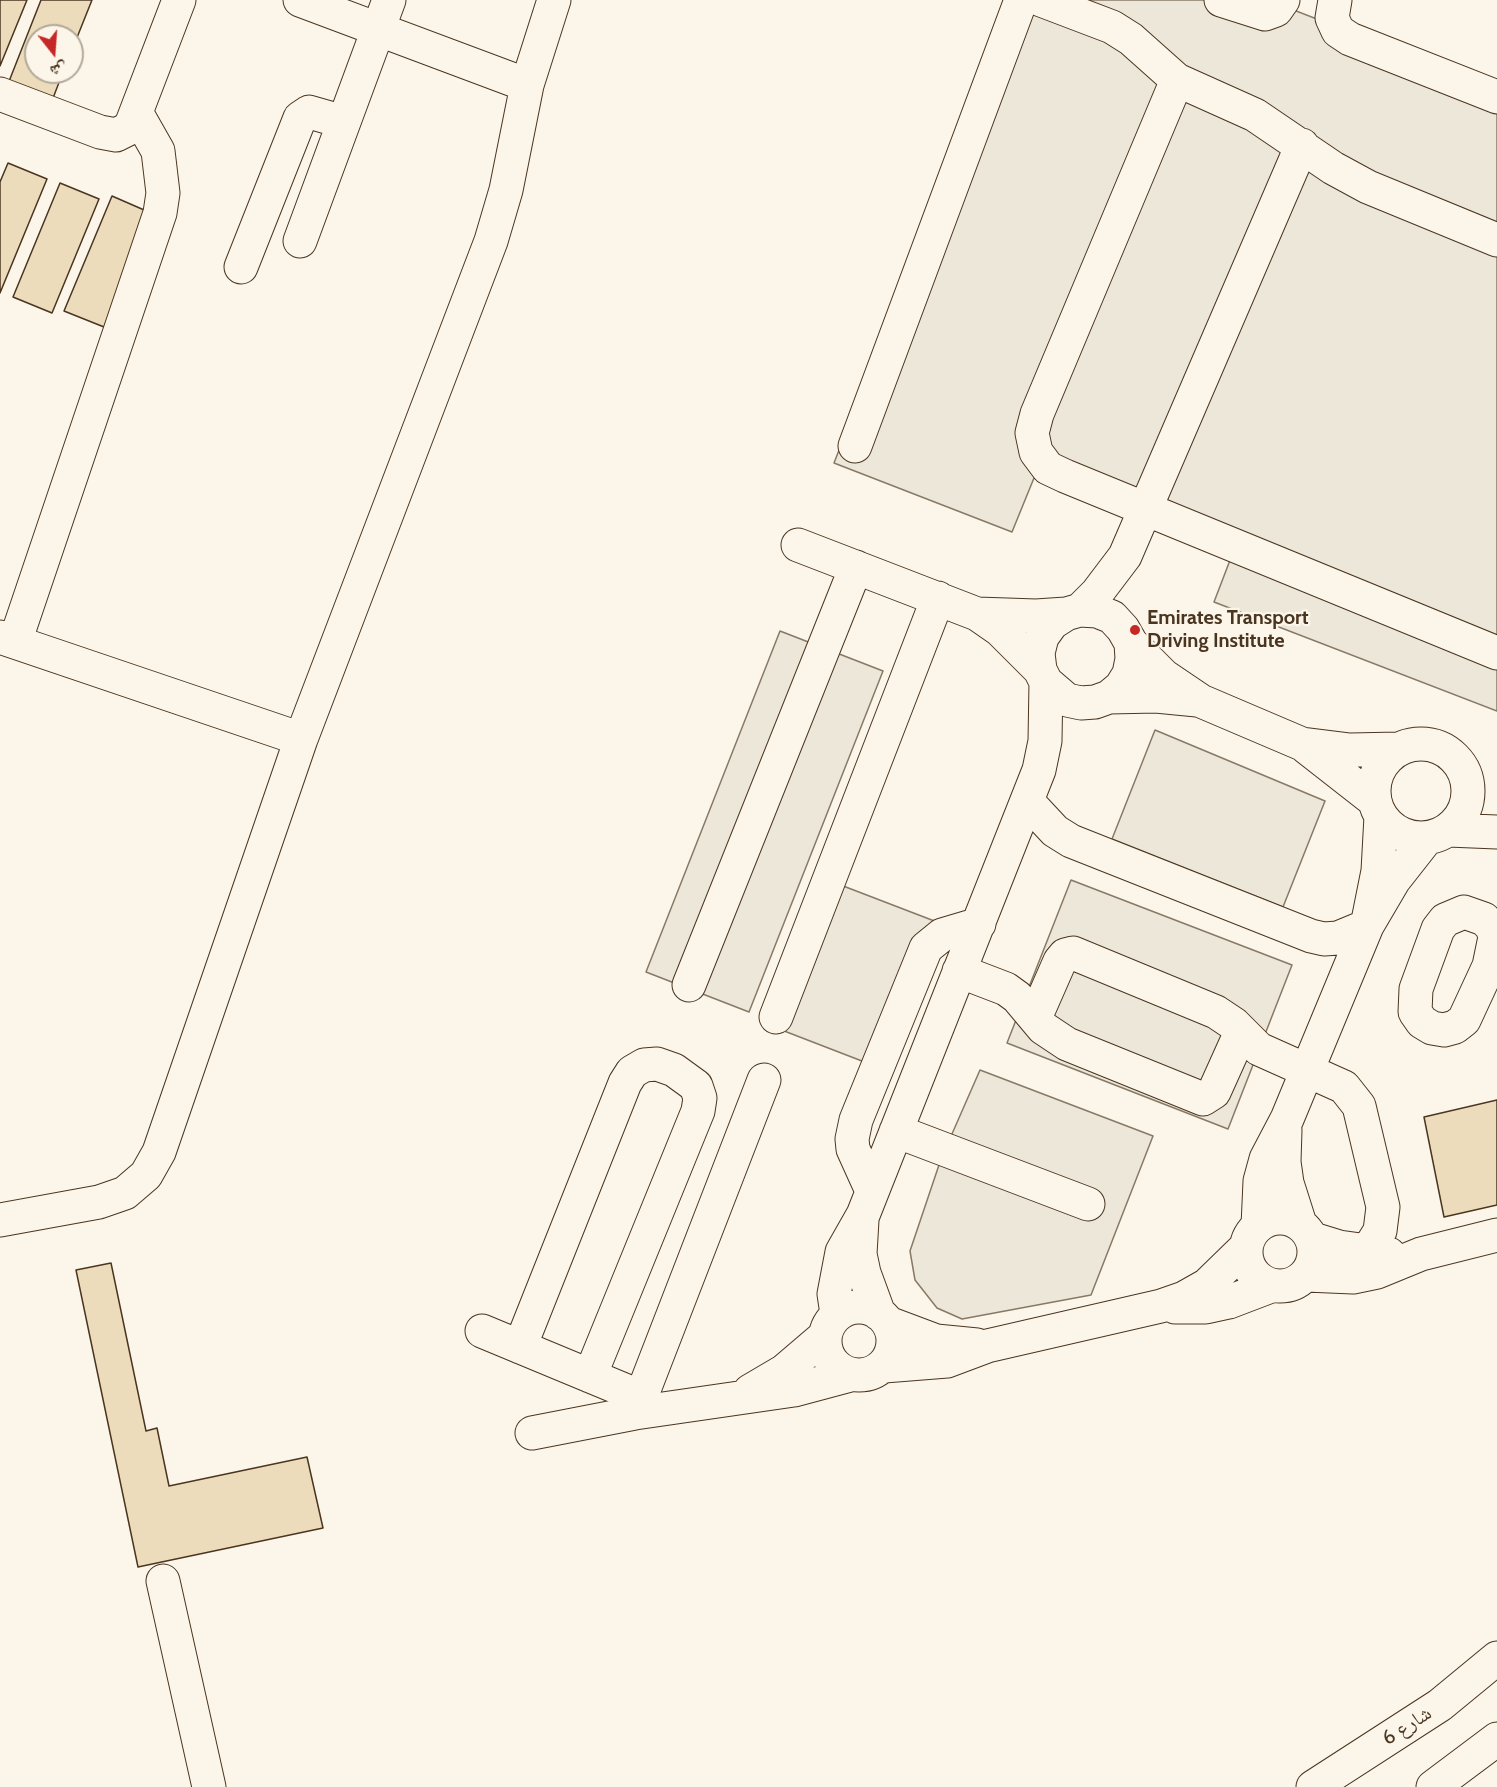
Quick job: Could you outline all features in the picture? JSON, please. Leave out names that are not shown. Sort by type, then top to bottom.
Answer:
[{"type":"street","points":[[0,94],[100,132],[116,135],[130,128],[179,0]]},
{"type":"street","points":[[300,0],[527,85]]},
{"type":"street","points":[[300,242],[389,0]]},
{"type":"street","points":[[0,1220],[99,1202],[125,1193],[146,1175],[159,1152],[301,739],[491,241],[506,190],[527,85],[554,0]]},
{"type":"street","points":[[855,446],[1021,0]]},
{"type":"street","points":[[1041,0],[1112,27],[1131,39],[1177,80],[1255,115],[1333,168],[1368,187],[1497,240]]},
{"type":"street","points":[[1221,0],[1265,14],[1276,10],[1283,0]]},
{"type":"street","points":[[1335,0],[1332,18],[1338,31],[1350,39],[1497,98]]},
{"type":"street","points":[[1177,80],[1037,414],[1032,433],[1036,452],[1048,468],[1142,522],[1497,653]]},
{"type":"street","points":[[242,267],[300,118],[309,112],[344,122]]},
{"type":"street","points":[[137,114],[158,151],[164,193],[160,213],[7,640],[301,739]]},
{"type":"street","points":[[850,1375],[835,1367],[826,1353],[836,1273],[846,1242],[867,1203],[1039,770],[1045,741],[1043,676],[1038,653],[1042,637],[1052,623],[1073,612],[1112,575],[1142,522],[1302,145]]},
{"type":"street","points":[[1039,770],[1102,700],[1121,687],[1129,674],[1132,659],[1127,636],[1127,582],[1142,522]]},
{"type":"street","points":[[798,545],[977,614],[1000,630],[1067,700],[1081,704],[1156,696],[1201,701]]},
{"type":"street","points":[[689,985],[856,567]]},
{"type":"street","points":[[776,1017],[938,598]]},
{"type":"street","points":[[977,614],[1007,616],[1073,612],[1104,614],[1164,676],[1201,701],[1302,744],[1350,750],[1399,749],[1422,744],[1444,750],[1462,766],[1468,788],[1467,804],[1460,819],[1437,834],[1394,880],[1367,926],[1287,1119],[1274,1138],[1263,1170],[1246,1260],[1251,1271],[1260,1280],[1271,1286],[1284,1287],[1296,1283],[1306,1275],[1314,1258],[1306,1232],[1292,1204],[1284,1162],[1287,1119]]},
{"type":"street","points":[[1302,744],[1378,809],[1393,829],[1409,837],[1497,832]]},
{"type":"street","points":[[1367,926],[1378,871],[1378,809],[1374,786],[1378,771],[1387,758],[1399,749]]},
{"type":"street","points":[[1468,788],[1497,810]]},
{"type":"street","points":[[1028,801],[1055,831],[1071,841],[1311,936],[1338,938],[1367,926]]},
{"type":"street","points":[[884,1366],[891,1353],[893,1337],[864,1273],[860,1254],[867,1203],[853,1149],[853,1129],[926,948],[942,935],[979,924]]},
{"type":"street","points":[[1035,1017],[1060,961],[1065,955],[1073,953],[1216,1012],[1259,1049],[1344,1087],[1359,1106],[1383,1207],[1380,1231],[1367,1252]]},
{"type":"street","points":[[959,971],[1005,989],[1028,1006],[1043,1028],[1067,1044],[1203,1099],[1214,1092],[1241,1032]]},
{"type":"street","points":[[520,1347],[625,1083],[632,1072],[644,1065],[657,1064],[674,1070],[696,1086],[700,1098],[698,1111],[590,1376]]},
{"type":"street","points":[[638,1405],[764,1080]]},
{"type":"street","points":[[896,1131],[1088,1204]]},
{"type":"street","points":[[532,1433],[638,1405],[794,1390],[850,1375],[868,1375],[884,1366],[947,1361],[987,1346],[1161,1306],[1184,1298],[1207,1285],[1271,1219],[1286,1218],[1306,1232],[1367,1252],[1421,1254]]},
{"type":"street","points":[[1306,1275],[1353,1277],[1377,1272],[1421,1254],[1497,1235]]},
{"type":"street","points":[[1161,1306],[1206,1307],[1229,1302],[1271,1286]]},
{"type":"street","points":[[737,1397],[784,1371],[851,1308],[866,1308],[884,1319],[936,1341],[987,1346]]},
{"type":"street","points":[[482,1331],[590,1376],[638,1405]]},
{"type":"street","points":[[163,1581],[209,1787]]},
{"type":"street","name":"شارع 6","points":[[1313,1787],[1440,1705],[1497,1658]]},
{"type":"street","points":[[1433,1787],[1497,1739]]},
{"type":"shaded area","points":[[1015,0],[1268,0],[1497,89],[1497,711],[1214,602],[1232,555],[1034,478],[1012,532],[834,463]]},
{"type":"shaded area","points":[[780,631],[883,671],[749,1012],[646,972]]},
{"type":"shaded area","points":[[1155,730],[1325,801],[1283,907],[1112,839]]},
{"type":"shaded area","points":[[1071,880],[1292,965],[1228,1129],[1007,1043]]},
{"type":"shaded area","points":[[838,884],[937,922],[880,1068],[779,1029]]},
{"type":"shaded area","points":[[980,1070],[1153,1136],[1091,1295],[962,1319],[937,1308],[915,1280],[910,1251],[941,1159]]},
{"type":"building","points":[[0,0],[27,0],[0,66]]},
{"type":"building","points":[[41,0],[92,0],[82,24],[32,24]]},
{"type":"building","points":[[24,43],[24,84],[58,84],[50,106],[6,89]]},
{"type":"building","points":[[8,163],[47,179],[0,293],[0,182]]},
{"type":"building","points":[[60,183],[99,199],[52,313],[13,297]]},
{"type":"building","points":[[112,196],[151,213],[104,327],[64,311]]},
{"type":"building","points":[[1497,1100],[1497,1205],[1444,1217],[1424,1117]]},
{"type":"building","points":[[111,1263],[146,1431],[157,1428],[169,1486],[307,1457],[323,1528],[138,1567],[76,1270]]},
{"type":"place","name":"Emirates Transport Driving Institute","points":[[1135,630]]}]
